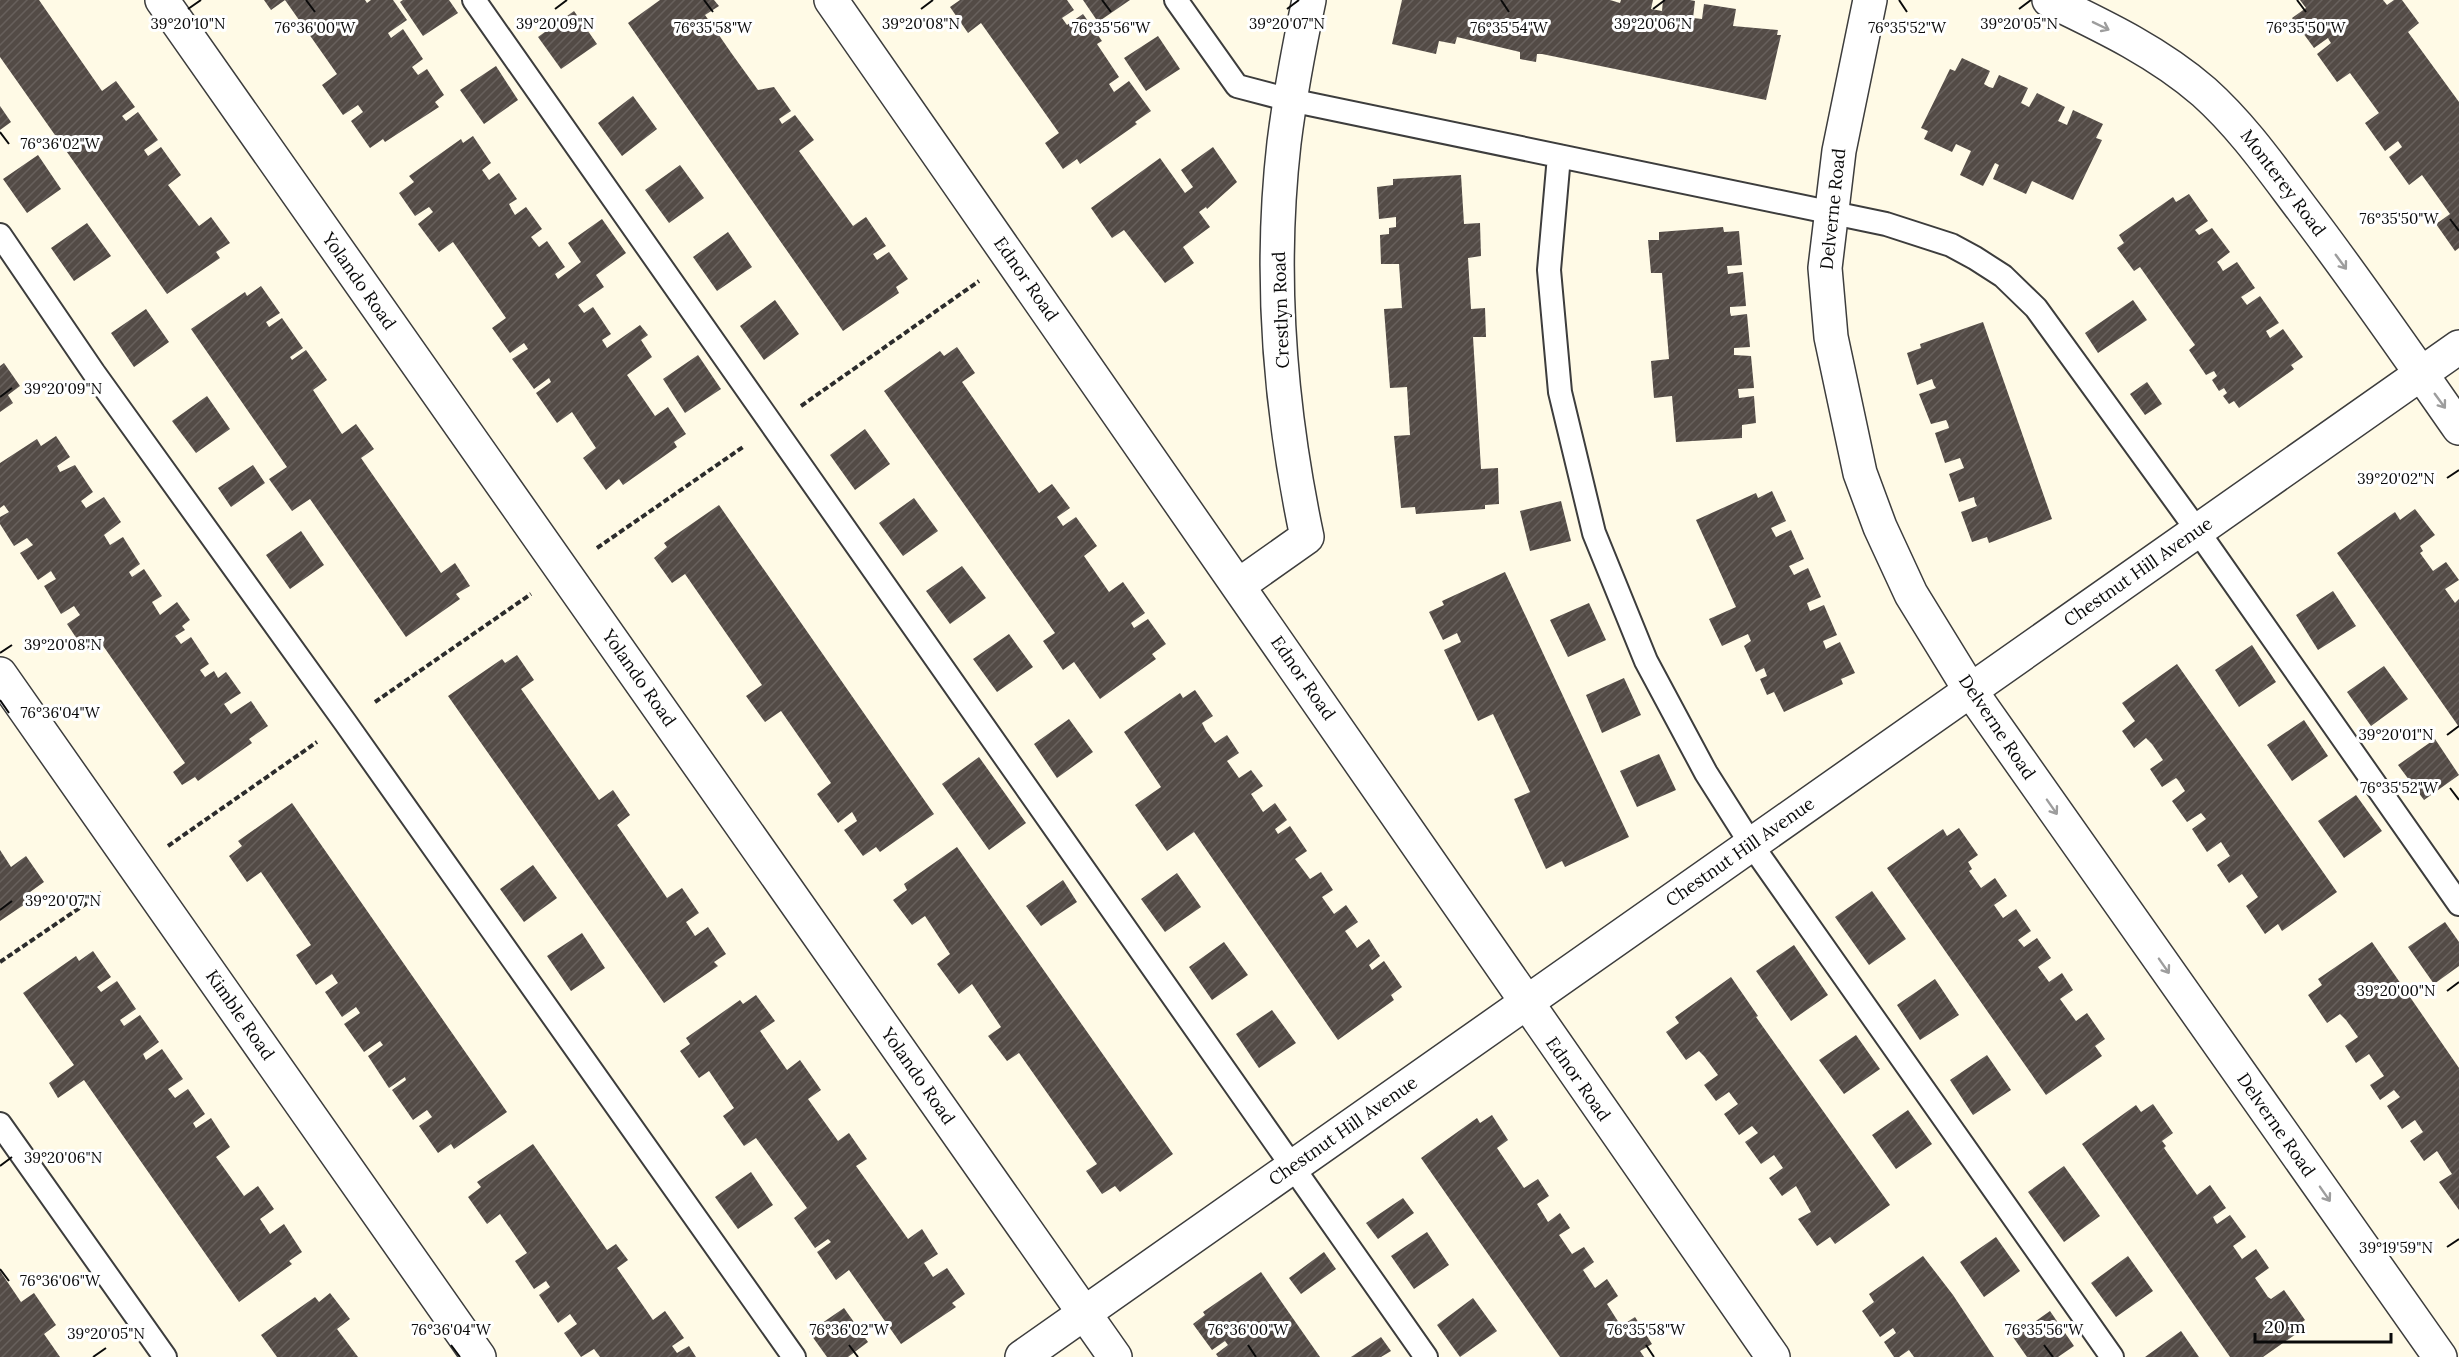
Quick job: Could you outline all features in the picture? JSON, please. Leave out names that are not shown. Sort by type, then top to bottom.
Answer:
[{"type":"street","name":"Yolando Road","points":[[162,0],[1115,1357]]},
{"type":"street","name":"Ednor Road","points":[[831,0],[1239,585],[1524,1003],[1773,1357]]},
{"type":"street","name":"Crestlyn Road","points":[[1239,585],[1307,537],[1294,475],[1284,391],[1280,322],[1280,198],[1290,100],[1309,0]]},
{"type":"street","name":"Delverne Road","points":[[1870,0],[1839,151],[1824,268],[1831,337],[1860,473],[1880,527],[1911,594],[1970,690],[2440,1357]]},
{"type":"street","name":"Monterey Road","points":[[2049,0],[2116,33],[2158,58],[2202,91],[2239,124],[2321,234],[2459,428]]},
{"type":"street","name":"Chestnut Hill Avenue","points":[[1022,1357],[2459,346]]},
{"type":"street","name":"Kimble Road","points":[[0,674],[479,1357]]},
{"type":"lane","points":[[474,0],[1426,1357]]},
{"type":"lane","points":[[1176,0],[1237,86],[1290,100],[1886,224],[1951,245],[2003,276],[2036,308],[2197,530],[2459,904]]},
{"type":"lane","points":[[1559,156],[1549,270],[1560,392],[1594,533],[1646,661],[1706,773],[1751,844],[2112,1357]]},
{"type":"lane","points":[[0,235],[94,373],[345,722],[794,1357]]},
{"type":"lane","points":[[0,1124],[165,1357]]},
{"type":"path","points":[[0,962],[774,426],[1011,258]]},
{"type":"building","points":[[0,0],[39,0],[102,91],[116,81],[135,107],[122,116],[126,121],[138,112],[158,140],[144,150],[148,156],[161,147],[181,175],[168,185],[199,226],[211,217],[230,243],[216,252],[220,258],[167,294],[0,57]]},
{"type":"building","points":[[264,0],[285,0],[271,10]]},
{"type":"building","points":[[285,0],[365,0],[367,3],[371,0],[393,0],[407,20],[388,33],[391,38],[403,29],[423,59],[412,67],[418,75],[427,69],[444,95],[435,102],[439,107],[385,142],[383,139],[370,148],[351,121],[363,112],[358,105],[343,115],[322,85],[337,74]]},
{"type":"building","points":[[403,0],[449,0],[458,13],[423,36],[400,2]]},
{"type":"building","points":[[660,0],[714,0],[719,6],[705,15],[758,90],[774,87],[791,111],[779,119],[782,124],[795,115],[814,140],[799,151],[853,226],[866,217],[886,246],[873,254],[877,260],[889,252],[908,279],[896,287],[899,293],[843,331],[628,23]]},
{"type":"building","points":[[960,0],[1067,0],[1074,10],[1062,18],[1067,25],[1083,14],[1102,41],[1097,44],[1119,77],[1109,84],[1114,92],[1129,81],[1151,111],[1135,122],[1137,124],[1080,164],[1077,159],[1063,169],[1045,143],[1059,133],[981,23],[968,33],[950,7]]},
{"type":"building","points":[[1083,0],[1130,0],[1098,22]]},
{"type":"building","points":[[1402,0],[1610,0],[1620,3],[1621,0],[1653,0],[1651,9],[1662,11],[1663,0],[1690,0],[1695,1],[1693,18],[1702,19],[1704,4],[1736,9],[1733,26],[1778,30],[1777,35],[1781,35],[1766,100],[1542,54],[1537,54],[1536,62],[1520,59],[1520,52],[1457,37],[1455,44],[1439,41],[1436,54],[1392,44]]},
{"type":"building","points":[[2300,0],[2383,0],[2387,5],[2394,0],[2402,0],[2419,23],[2408,32],[2459,102],[2459,248],[2455,251],[2436,224],[2450,214],[2422,175],[2409,185],[2389,157],[2402,147],[2398,141],[2385,151],[2365,123],[2379,113],[2350,73],[2337,82],[2317,54],[2331,43],[2328,38],[2314,48],[2292,18],[2306,8]]},
{"type":"building","points":[[574,11],[597,44],[561,69],[538,37]]},
{"type":"building","points":[[1158,36],[1180,69],[1146,91],[1124,58]]},
{"type":"building","points":[[1962,58],[1990,71],[1984,84],[1989,87],[1993,88],[1999,75],[2028,88],[2021,103],[2029,107],[2037,93],[2065,107],[2058,121],[2067,125],[2073,110],[2103,124],[2096,138],[2102,140],[2073,200],[2032,181],[2026,194],[1993,179],[1999,165],[1995,163],[1983,186],[1960,175],[1971,151],[1956,144],[1952,152],[1924,139],[1928,131],[1921,128],[1950,69],[1955,71]]},
{"type":"building","points":[[496,66],[518,100],[484,124],[460,90]]},
{"type":"building","points":[[633,96],[657,129],[622,156],[598,123]]},
{"type":"building","points":[[0,106],[11,122],[0,130]]},
{"type":"building","points":[[473,136],[491,163],[482,170],[489,180],[499,173],[517,199],[509,204],[515,215],[526,207],[542,229],[531,237],[539,247],[547,241],[565,267],[555,274],[558,279],[581,262],[568,243],[602,219],[626,253],[596,275],[604,287],[578,305],[584,313],[593,307],[611,334],[602,340],[607,348],[640,325],[648,335],[641,340],[652,357],[627,375],[655,416],[668,407],[686,434],[674,442],[677,447],[623,485],[619,479],[606,490],[583,458],[596,448],[572,412],[557,423],[536,393],[551,382],[549,378],[534,389],[512,359],[528,349],[524,343],[510,353],[492,328],[506,318],[453,242],[439,252],[418,224],[433,212],[429,207],[415,216],[399,193],[414,182],[409,176],[461,139],[463,143]]},
{"type":"building","points":[[1213,147],[1237,182],[1207,209],[1206,207],[1199,212],[1210,227],[1183,247],[1194,263],[1165,283],[1124,230],[1112,238],[1091,208],[1160,158],[1185,193],[1193,187],[1181,170]]},
{"type":"building","points":[[38,155],[61,189],[27,213],[3,179]]},
{"type":"building","points":[[680,165],[704,198],[669,223],[645,190]]},
{"type":"building","points":[[1461,175],[1464,224],[1480,223],[1481,256],[1468,258],[1471,309],[1485,308],[1486,337],[1473,337],[1481,469],[1498,468],[1499,504],[1485,505],[1485,509],[1416,514],[1415,507],[1401,508],[1394,436],[1410,435],[1407,387],[1390,388],[1384,309],[1402,308],[1399,264],[1381,264],[1380,235],[1389,234],[1389,228],[1396,227],[1396,217],[1379,219],[1377,187],[1393,185],[1393,179]]},
{"type":"building","points":[[2189,194],[2208,221],[2195,230],[2199,235],[2212,228],[2230,252],[2217,262],[2223,271],[2237,262],[2255,288],[2241,297],[2247,305],[2260,296],[2279,323],[2266,331],[2270,338],[2283,329],[2303,357],[2291,365],[2294,369],[2239,408],[2234,401],[2229,404],[2223,396],[2227,393],[2224,388],[2219,391],[2212,380],[2217,376],[2214,371],[2206,375],[2189,350],[2195,345],[2140,267],[2134,271],[2117,248],[2124,243],[2119,235],[2173,197],[2176,202]]},
{"type":"building","points":[[87,223],[111,256],[74,281],[51,248]]},
{"type":"building","points":[[1723,227],[1724,232],[1739,231],[1742,265],[1727,266],[1728,274],[1743,272],[1746,306],[1730,307],[1730,312],[1731,316],[1747,314],[1750,347],[1734,348],[1734,355],[1751,356],[1754,388],[1738,389],[1739,398],[1754,396],[1756,423],[1742,425],[1742,438],[1676,442],[1672,396],[1654,398],[1651,361],[1669,359],[1662,273],[1651,273],[1648,240],[1659,240],[1659,232]]},
{"type":"building","points":[[728,232],[752,267],[717,291],[693,257]]},
{"type":"building","points":[[261,286],[280,313],[266,322],[269,327],[282,318],[303,348],[290,357],[292,360],[306,350],[327,380],[313,390],[342,434],[356,424],[374,449],[361,458],[441,573],[455,563],[470,586],[456,594],[460,599],[406,637],[310,499],[292,511],[269,479],[287,467],[191,329],[245,292],[247,296]]},
{"type":"building","points":[[775,300],[799,334],[764,360],[740,326]]},
{"type":"building","points":[[2133,300],[2147,320],[2098,353],[2085,333]]},
{"type":"building","points":[[146,309],[169,342],[134,367],[111,333]]},
{"type":"building","points":[[1983,322],[2052,519],[1989,543],[1987,537],[1972,542],[1961,512],[1977,506],[1974,497],[1959,502],[1949,474],[1964,468],[1960,458],[1945,463],[1935,433],[1949,428],[1948,424],[1946,420],[1931,424],[1919,394],[1936,388],[1932,379],[1917,385],[1907,353],[1921,348],[1920,344]]},
{"type":"building","points":[[957,347],[975,373],[962,382],[1039,493],[1052,484],[1070,508],[1057,517],[1063,526],[1076,517],[1097,546],[1084,556],[1109,592],[1123,582],[1145,613],[1131,623],[1134,628],[1148,619],[1166,644],[1152,654],[1156,659],[1100,699],[1074,662],[1063,670],[1043,641],[1055,633],[884,391],[940,351],[944,356]]},
{"type":"building","points":[[698,355],[721,389],[685,413],[663,379]]},
{"type":"building","points":[[4,363],[20,386],[8,395],[13,403],[0,412],[0,366]]},
{"type":"building","points":[[2147,382],[2162,404],[2145,415],[2130,394]]},
{"type":"building","points":[[207,396],[230,429],[196,453],[172,421]]},
{"type":"building","points":[[865,429],[890,464],[855,490],[830,455]]},
{"type":"building","points":[[56,436],[70,457],[57,466],[60,472],[75,465],[93,492],[81,501],[86,508],[104,497],[121,522],[104,535],[110,545],[123,537],[140,564],[129,572],[132,577],[144,569],[162,596],[152,602],[160,615],[177,602],[190,620],[182,626],[185,630],[175,636],[181,644],[191,637],[209,664],[200,670],[205,677],[214,671],[218,678],[226,672],[241,693],[224,704],[231,714],[251,701],[268,726],[249,739],[252,743],[198,781],[195,777],[182,785],[173,772],[185,763],[99,640],[85,651],[67,624],[80,615],[74,606],[61,614],[44,586],[56,579],[51,571],[38,580],[20,553],[33,545],[27,538],[14,546],[0,524],[0,517],[9,512],[4,505],[0,508],[0,463],[37,439],[41,446]]},
{"type":"building","points":[[253,465],[265,483],[231,507],[218,488]]},
{"type":"building","points":[[1772,491],[1786,521],[1771,528],[1776,537],[1791,530],[1804,559],[1789,566],[1794,575],[1808,568],[1821,597],[1807,603],[1810,611],[1824,605],[1837,635],[1823,641],[1826,649],[1840,642],[1855,673],[1841,679],[1843,684],[1784,712],[1774,692],[1767,695],[1760,679],[1767,676],[1764,668],[1756,672],[1744,646],[1751,641],[1748,634],[1722,646],[1709,619],[1736,607],[1696,520],[1756,493],[1758,498]]},
{"type":"building","points":[[914,498],[938,531],[903,556],[879,523]]},
{"type":"building","points":[[1561,501],[1571,541],[1530,551],[1520,511]]},
{"type":"building","points":[[719,505],[934,814],[880,852],[876,847],[863,856],[844,830],[857,821],[852,812],[838,823],[817,794],[831,783],[781,711],[765,722],[746,696],[762,685],[685,574],[672,583],[654,558],[667,547],[664,543]]},
{"type":"building","points":[[2415,509],[2435,535],[2420,546],[2423,551],[2420,553],[2433,571],[2446,562],[2459,580],[2445,589],[2455,603],[2459,599],[2459,727],[2337,553],[2395,512],[2400,520]]},
{"type":"building","points":[[301,531],[324,565],[290,589],[266,555]]},
{"type":"building","points":[[962,566],[986,598],[950,624],[926,591]]},
{"type":"building","points":[[1505,572],[1629,837],[1565,867],[1562,861],[1546,869],[1514,799],[1530,792],[1493,714],[1478,721],[1444,650],[1461,642],[1457,633],[1443,640],[1429,612],[1444,605],[1442,601]]},
{"type":"building","points":[[2333,591],[2356,626],[2318,650],[2296,615]]},
{"type":"building","points":[[1589,603],[1606,640],[1568,657],[1550,620]]},
{"type":"building","points":[[1009,634],[1033,667],[997,692],[973,659]]},
{"type":"building","points":[[2252,645],[2276,682],[2239,707],[2215,670]]},
{"type":"building","points":[[517,655],[534,680],[521,689],[599,800],[613,790],[630,815],[617,825],[667,898],[682,888],[699,913],[686,922],[695,936],[708,927],[726,954],[714,962],[718,966],[664,1003],[448,696],[502,659],[505,663]]},
{"type":"building","points":[[2177,664],[2337,892],[2282,931],[2278,924],[2265,934],[2246,906],[2258,897],[2242,874],[2229,883],[2217,865],[2230,856],[2221,842],[2207,852],[2192,829],[2206,819],[2201,813],[2187,822],[2172,801],[2185,791],[2178,780],[2176,778],[2162,787],[2150,769],[2163,760],[2152,744],[2146,738],[2134,748],[2122,731],[2135,721],[2122,703]]},
{"type":"building","points":[[2384,666],[2408,699],[2371,726],[2347,692]]},
{"type":"building","points":[[1624,678],[1641,715],[1602,733],[1586,695]]},
{"type":"building","points":[[1195,690],[1213,716],[1202,723],[1206,731],[1215,743],[1227,735],[1239,753],[1227,761],[1239,778],[1251,770],[1263,786],[1251,794],[1263,812],[1275,803],[1287,820],[1275,829],[1278,834],[1290,826],[1307,851],[1295,859],[1310,879],[1321,872],[1333,890],[1322,897],[1334,914],[1346,905],[1358,922],[1345,931],[1357,948],[1369,939],[1380,956],[1369,965],[1372,970],[1384,961],[1402,987],[1391,995],[1394,1000],[1338,1040],[1194,832],[1167,851],[1135,805],[1161,787],[1124,732],[1180,693],[1183,698]]},
{"type":"building","points":[[1069,719],[1093,752],[1057,778],[1034,744]]},
{"type":"building","points":[[2304,720],[2328,756],[2292,781],[2267,745]]},
{"type":"building","points":[[2435,739],[2459,775],[2424,800],[2398,765]]},
{"type":"building","points":[[1659,754],[1676,790],[1637,807],[1620,771]]},
{"type":"building","points":[[979,757],[1026,823],[989,850],[942,784]]},
{"type":"building","points":[[2356,795],[2382,831],[2344,858],[2318,821]]},
{"type":"building","points":[[292,803],[507,1112],[454,1149],[451,1144],[438,1153],[419,1126],[432,1117],[427,1110],[413,1120],[392,1090],[406,1080],[405,1077],[389,1088],[368,1056],[383,1045],[380,1041],[364,1052],[344,1024],[360,1013],[356,1007],[342,1017],[325,992],[338,983],[332,974],[316,985],[296,955],[311,945],[261,872],[247,882],[229,856],[242,846],[238,841]]},
{"type":"building","points":[[1959,828],[1978,855],[1968,862],[1972,869],[1969,871],[1981,888],[1995,878],[2007,896],[1994,905],[2003,918],[2016,909],[2031,931],[2018,940],[2024,947],[2037,938],[2051,958],[2038,967],[2049,982],[2062,973],[2073,990],[2060,999],[2076,1021],[2087,1013],[2105,1039],[2095,1046],[2102,1056],[2046,1095],[1887,868],[1943,829],[1947,836]]},
{"type":"building","points":[[957,847],[1173,1154],[1120,1192],[1115,1186],[1102,1194],[1086,1171],[1097,1164],[1019,1053],[1007,1061],[988,1036],[1001,1027],[972,984],[959,994],[937,964],[950,954],[925,916],[912,925],[893,900],[907,890],[904,884]]},
{"type":"building","points":[[0,850],[11,867],[26,856],[44,882],[30,892],[34,898],[0,921]]},
{"type":"building","points":[[533,865],[557,898],[524,922],[500,889]]},
{"type":"building","points":[[1177,873],[1201,907],[1165,932],[1141,899]]},
{"type":"building","points":[[1063,880],[1077,902],[1041,926],[1026,906]]},
{"type":"building","points":[[1872,891],[1906,939],[1869,965],[1835,917]]},
{"type":"building","points":[[2445,922],[2459,942],[2459,966],[2434,984],[2408,947]]},
{"type":"building","points":[[582,933],[605,968],[571,991],[547,956]]},
{"type":"building","points":[[1224,942],[1248,975],[1212,1000],[1189,967]]},
{"type":"building","points":[[2372,942],[2459,1068],[2459,1210],[2439,1182],[2452,1174],[2437,1151],[2424,1161],[2410,1141],[2423,1132],[2415,1120],[2402,1129],[2387,1106],[2400,1097],[2394,1090],[2380,1100],[2370,1085],[2384,1076],[2369,1054],[2356,1063],[2345,1046],[2358,1037],[2340,1014],[2327,1023],[2308,995],[2322,985],[2318,979]]},
{"type":"building","points":[[1794,945],[1828,995],[1791,1021],[1756,971]]},
{"type":"building","points":[[93,951],[111,977],[97,987],[101,992],[117,981],[136,1009],[120,1020],[124,1026],[140,1015],[159,1042],[143,1054],[146,1060],[162,1049],[183,1079],[168,1089],[175,1098],[188,1089],[205,1114],[193,1123],[196,1128],[211,1118],[230,1147],[216,1157],[244,1196],[258,1186],[274,1209],[260,1219],[270,1234],[284,1224],[302,1252],[289,1261],[292,1264],[239,1302],[84,1080],[58,1098],[49,1083],[74,1065],[23,993],[76,956],[79,961]]},
{"type":"building","points":[[1731,977],[1758,1016],[1756,1017],[1890,1205],[1835,1244],[1830,1237],[1817,1246],[1798,1219],[1811,1212],[1796,1186],[1782,1196],[1769,1178],[1783,1168],[1774,1155],[1761,1164],[1745,1142],[1758,1133],[1752,1126],[1739,1135],[1724,1114],[1738,1104],[1729,1092],[1716,1101],[1704,1085],[1718,1075],[1699,1051],[1686,1060],[1666,1032],[1679,1023],[1675,1017]]},
{"type":"building","points":[[1935,979],[1959,1015],[1920,1040],[1897,1005]]},
{"type":"building","points":[[756,995],[775,1021],[760,1031],[787,1070],[800,1060],[821,1090],[808,1099],[838,1141],[849,1133],[867,1159],[856,1166],[908,1239],[922,1229],[938,1254],[924,1263],[933,1277],[947,1268],[965,1294],[952,1303],[956,1307],[901,1344],[849,1270],[836,1280],[817,1252],[831,1242],[828,1239],[815,1248],[794,1218],[807,1208],[756,1138],[744,1146],[723,1116],[734,1108],[709,1071],[699,1078],[680,1051],[690,1044],[686,1038],[740,1000],[743,1004]]},
{"type":"building","points":[[1272,1010],[1296,1043],[1259,1068],[1236,1034]]},
{"type":"building","points":[[1856,1035],[1880,1069],[1844,1094],[1819,1060]]},
{"type":"building","points":[[1987,1055],[2011,1090],[1973,1115],[1950,1080]]},
{"type":"building","points":[[2153,1104],[2173,1133],[2162,1141],[2166,1146],[2164,1148],[2197,1195],[2210,1185],[2226,1208],[2213,1217],[2217,1224],[2230,1215],[2246,1237],[2233,1246],[2242,1259],[2256,1249],[2269,1268],[2255,1278],[2268,1297],[2271,1299],[2284,1290],[2305,1320],[2293,1328],[2296,1334],[2263,1357],[2230,1357],[2082,1144],[2136,1105],[2141,1112]]},
{"type":"building","points":[[1908,1110],[1932,1144],[1896,1169],[1872,1135]]},
{"type":"building","points":[[1492,1115],[1508,1140],[1497,1148],[1524,1188],[1538,1179],[1549,1196],[1537,1204],[1548,1222],[1560,1213],[1570,1228],[1559,1235],[1572,1254],[1584,1247],[1594,1262],[1583,1270],[1595,1288],[1607,1279],[1618,1296],[1607,1304],[1621,1326],[1635,1317],[1652,1344],[1640,1351],[1644,1357],[1560,1357],[1421,1158],[1477,1118],[1480,1123]]},
{"type":"building","points":[[533,1144],[607,1250],[616,1244],[628,1260],[617,1268],[653,1320],[665,1311],[684,1338],[672,1346],[677,1353],[689,1346],[696,1357],[600,1357],[594,1349],[581,1357],[564,1333],[577,1324],[570,1314],[558,1323],[539,1295],[550,1287],[546,1281],[534,1289],[515,1261],[527,1253],[500,1214],[487,1224],[468,1197],[481,1187],[477,1182]]},
{"type":"building","points":[[2064,1166],[2100,1216],[2064,1242],[2028,1192]]},
{"type":"building","points":[[751,1172],[773,1205],[738,1229],[715,1197]]},
{"type":"building","points":[[1403,1198],[1414,1213],[1378,1239],[1366,1223]]},
{"type":"building","points":[[1427,1232],[1449,1265],[1414,1289],[1391,1256]]},
{"type":"building","points":[[1996,1237],[2020,1271],[1984,1297],[1960,1262]]},
{"type":"building","points":[[1324,1252],[1336,1269],[1301,1294],[1289,1278]]},
{"type":"building","points":[[1923,1256],[1953,1295],[1994,1357],[1914,1357],[1909,1350],[1899,1357],[1894,1357],[1884,1342],[1896,1333],[1893,1328],[1880,1337],[1862,1311],[1874,1302],[1869,1294]]},
{"type":"building","points":[[2128,1256],[2153,1291],[2116,1317],[2091,1283]]},
{"type":"building","points":[[0,1271],[21,1302],[34,1293],[56,1325],[44,1334],[60,1357],[0,1357]]},
{"type":"building","points":[[1261,1272],[1320,1357],[1218,1357],[1216,1354],[1228,1345],[1225,1341],[1212,1350],[1193,1324],[1205,1315],[1203,1312]]},
{"type":"building","points":[[330,1293],[350,1319],[337,1329],[358,1357],[277,1357],[261,1335],[315,1297],[319,1302]]},
{"type":"building","points":[[1473,1298],[1497,1331],[1460,1357],[1437,1325]]},
{"type":"building","points":[[844,1308],[868,1342],[848,1357],[827,1357],[809,1332]]},
{"type":"building","points":[[2050,1311],[2074,1346],[2058,1357],[2027,1357],[2013,1337]]},
{"type":"building","points":[[2181,1331],[2199,1357],[2145,1357]]},
{"type":"building","points":[[1381,1337],[1391,1351],[1381,1357],[1351,1357]]}]
